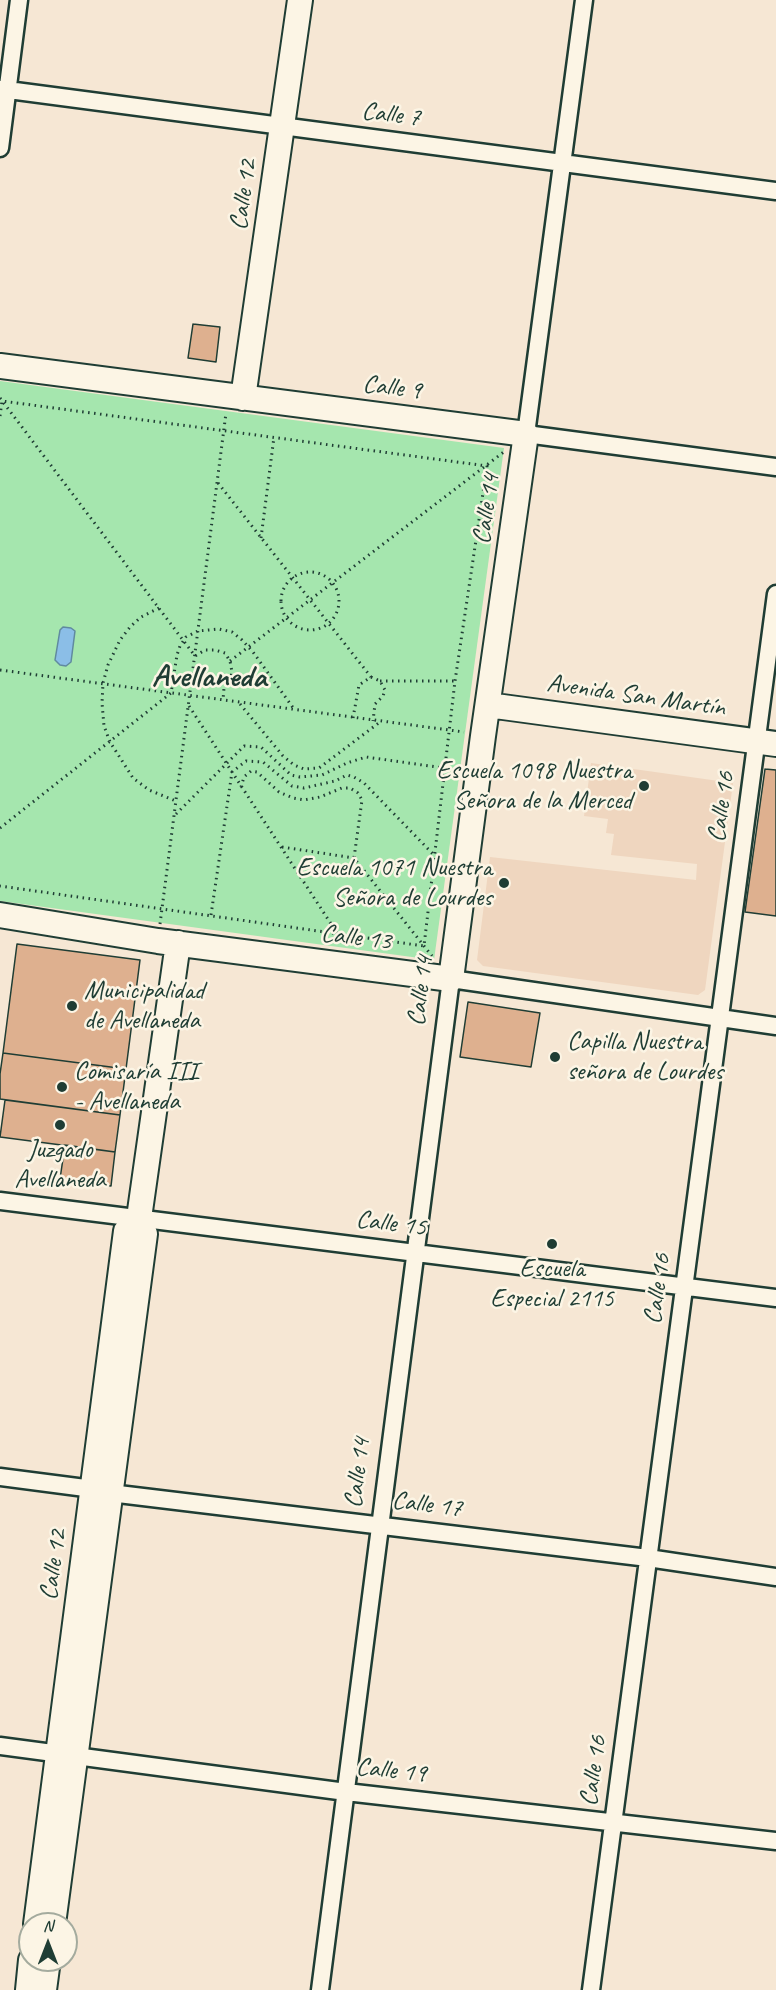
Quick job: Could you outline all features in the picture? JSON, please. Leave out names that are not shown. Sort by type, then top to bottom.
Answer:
[{"type":"street","points":[[0,148],[4,89],[19,0]]},
{"type":"street","name":"Calle 12","points":[[236,397],[282,127],[300,0]]},
{"type":"street","name":"Calle 14","points":[[320,1990],[483,736],[584,0]]},
{"type":"street","name":"Calle 7","points":[[4,89],[776,190]]},
{"type":"street","name":"Calle 9","points":[[0,366],[776,467]]},
{"type":"street","name":"Calle 16","points":[[591,1990],[720,1018],[766,743],[776,594]]},
{"type":"street","name":"Avenida San Martín","points":[[488,705],[766,743]]},
{"type":"street","name":"Calle 13","points":[[0,915],[168,942],[451,979],[776,1026]]},
{"type":"street","name":"Calle 12","points":[[38,1912],[66,1754],[102,1491],[126,1231],[139,1218],[168,942]]},
{"type":"street","name":"Calle 15","points":[[0,1201],[776,1298]]},
{"type":"street","name":"Calle 17","points":[[0,1477],[775,1573]]},
{"type":"street","name":"Calle 19","points":[[0,1746],[346,1792],[776,1841]]},
{"type":"street","name":"Calle 12","points":[[54,1912],[66,1754]]},
{"type":"street","points":[[28,1990],[30,1972]]},
{"type":"street","points":[[44,1990],[46,1972]]},
{"type":"path","points":[[168,942],[162,908],[224,430],[236,397]]},
{"type":"path","points":[[1,399],[487,466]]},
{"type":"path","points":[[0,416],[1,399]]},
{"type":"path","points":[[1,399],[195,656]]},
{"type":"path","points":[[230,661],[526,434]]},
{"type":"path","points":[[261,537],[274,436]]},
{"type":"path","points":[[424,946],[455,681],[487,466]]},
{"type":"path","points":[[218,482],[371,677],[380,681],[455,681]]},
{"type":"path","points":[[310,572],[321,574],[332,582],[339,594],[339,604],[337,613],[328,623],[316,630],[307,630],[298,628],[287,618],[281,605],[281,595],[285,585],[292,578],[301,573],[310,572]]},
{"type":"path","points":[[159,608],[141,617],[120,640],[108,665],[103,683],[103,715],[110,742],[133,778],[148,790],[176,801]]},
{"type":"path","points":[[0,828],[171,693],[177,655],[186,637],[198,631],[219,628],[231,632],[249,647],[295,710]]},
{"type":"path","points":[[195,656],[205,651],[215,650],[225,653],[230,661],[232,672],[230,682],[224,688],[223,700]]},
{"type":"path","points":[[0,670],[483,736]]},
{"type":"path","points":[[353,718],[358,685],[371,677]]},
{"type":"path","points":[[372,721],[375,704],[383,696],[385,690],[380,681]]},
{"type":"path","points":[[239,703],[283,756],[294,765],[304,769],[319,768],[380,722]]},
{"type":"path","points":[[189,706],[337,933]]},
{"type":"path","points":[[174,815],[244,746],[261,747],[291,775],[300,777],[322,775],[366,757],[444,768]]},
{"type":"path","points":[[211,915],[232,772],[246,761],[263,762],[292,786],[304,788],[335,781],[347,775],[354,777],[364,783],[433,854]]},
{"type":"path","points":[[241,787],[244,777],[250,771],[257,772],[279,792],[293,798],[304,800],[320,797],[342,788],[350,788],[358,793],[362,800],[354,858]]},
{"type":"path","points":[[281,847],[354,858],[451,979]]},
{"type":"path","points":[[0,886],[424,946]]},
{"type":"shaded area","points":[[591,763],[733,783],[705,990],[698,995],[483,966],[477,960],[490,857],[696,880],[697,864],[611,855],[614,834],[606,833],[608,819],[584,816]]},
{"type":"green space","points":[[0,381],[504,448],[434,960],[0,901]]},
{"type":"water","points":[[63,627],[75,631],[71,662],[66,666],[60,665],[55,660],[60,630]]},
{"type":"building","points":[[193,324],[220,327],[216,362],[188,358]]},
{"type":"building","points":[[765,769],[776,770],[776,916],[745,912]]},
{"type":"building","name":"Municipalidad de Avellaneda","points":[[17,944],[140,960],[126,1069],[3,1053]]},
{"type":"building","points":[[468,1002],[540,1013],[531,1067],[460,1057]]},
{"type":"building","name":"Comisaría III - Avellaneda","points":[[3,1053],[126,1069],[120,1115],[0,1099]]},
{"type":"building","name":"Juzgado Avellaneda","points":[[5,1100],[120,1115],[115,1152],[0,1137]]},
{"type":"building","points":[[65,1145],[115,1152],[111,1186],[60,1179]]},
{"type":"place","name":"Escuela 1098 Nuestra Señora de la Merced","points":[[644,786]]},
{"type":"place","name":"Escuela 1071 Nuestra Señora de Lourdes","points":[[504,883]]},
{"type":"place","name":"Municipalidad de Avellaneda","points":[[72,1006]]},
{"type":"place","name":"Capilla Nuestra señora de Lourdes","points":[[555,1057]]},
{"type":"place","name":"Comisaría III - Avellaneda","points":[[62,1087]]},
{"type":"place","name":"Juzgado Avellaneda","points":[[60,1125]]},
{"type":"place","name":"Escuela Especial 2115","points":[[552,1244]]},
{"type":"district","name":"Avellaneda","points":[[209,678]]}]
